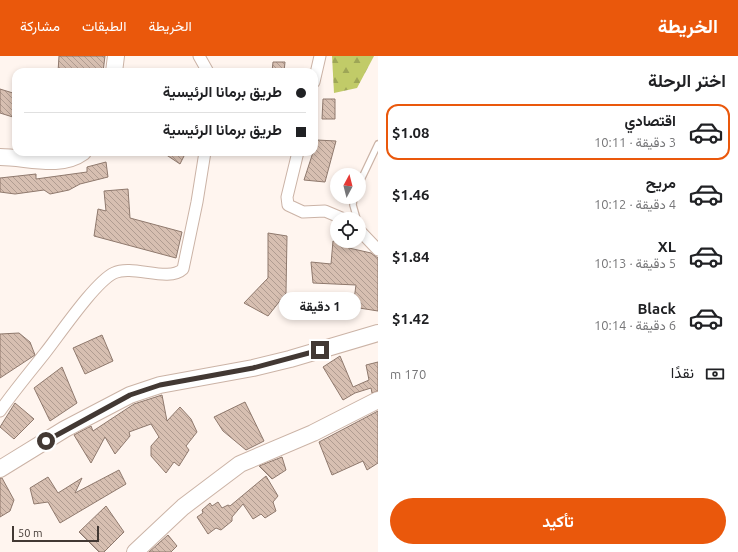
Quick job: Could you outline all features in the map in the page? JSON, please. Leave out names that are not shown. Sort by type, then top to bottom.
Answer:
[{"type":"main road","points":[[114,68],[116,56]]},
{"type":"main road","points":[[0,157],[51,162],[76,156]]},
{"type":"main road","points":[[0,470],[65,429],[130,395],[160,385],[253,368],[282,361],[378,333]]},
{"type":"main road","points":[[136,552],[184,507],[240,464],[313,433],[378,400]]},
{"type":"street","points":[[199,56],[206,68]]},
{"type":"street","points":[[317,68],[320,56]]},
{"type":"street","points":[[0,411],[62,330],[105,280],[120,271],[175,274],[183,269],[197,202],[204,156]]},
{"type":"street","points":[[297,156],[287,197],[288,205],[303,212],[325,210],[330,212]]},
{"type":"street","points":[[366,235],[378,250]]},
{"type":"lane","points":[[366,169],[378,144]]},
{"type":"green space","points":[[332,56],[374,56],[357,88],[334,93]]},
{"type":"building","points":[[59,56],[105,56],[104,68],[58,68]]},
{"type":"building","points":[[273,62],[285,62],[284,68],[272,68]]},
{"type":"building","points":[[0,89],[12,93],[12,117],[0,113]]},
{"type":"building","points":[[323,99],[335,99],[335,119],[322,119]]},
{"type":"building","points":[[318,140],[336,141],[325,182],[304,180],[312,156],[318,156]]},
{"type":"building","points":[[168,156],[184,156],[180,164]]},
{"type":"building","points":[[106,162],[108,177],[80,184],[69,190],[50,194],[44,190],[15,194],[0,192],[0,178],[36,174],[36,179],[87,172],[87,167]]},
{"type":"building","points":[[128,189],[130,218],[182,232],[176,258],[94,236],[98,209],[106,211],[104,191]]},
{"type":"building","points":[[268,233],[287,236],[286,293],[268,316],[244,303],[268,278]]},
{"type":"building","points":[[332,248],[349,248],[371,253],[378,258],[378,311],[353,307],[356,285],[313,283],[311,262],[331,264]]},
{"type":"building","points":[[19,333],[30,342],[35,355],[0,378],[0,334]]},
{"type":"building","points":[[102,335],[113,361],[85,374],[73,348]]},
{"type":"building","points":[[340,356],[353,387],[369,380],[366,365],[378,362],[378,391],[372,393],[371,388],[355,393],[343,400],[323,367]]},
{"type":"building","points":[[62,367],[77,403],[50,421],[34,388]]},
{"type":"building","points":[[162,395],[167,421],[180,407],[191,419],[197,432],[186,446],[189,450],[179,466],[174,462],[166,473],[151,456],[151,446],[159,437],[151,424],[129,432],[130,436],[115,454],[105,437],[91,463],[74,435],[91,426],[93,431],[134,404]]},
{"type":"building","points":[[245,402],[264,441],[246,450],[223,431],[214,417]]},
{"type":"building","points":[[15,403],[34,419],[14,439],[0,427]]},
{"type":"building","points":[[378,411],[378,463],[367,470],[363,461],[332,475],[319,442]]},
{"type":"building","points":[[282,457],[286,470],[272,479],[259,466]]},
{"type":"building","points":[[119,470],[126,484],[60,523],[48,502],[34,504],[30,488],[48,477],[58,493],[82,478],[75,493]]},
{"type":"building","points":[[266,476],[278,496],[273,502],[276,511],[265,518],[261,514],[253,519],[243,504],[232,517],[232,521],[221,530],[216,528],[208,534],[197,517],[203,513],[202,510],[210,503],[212,506],[218,502],[222,508],[228,505],[230,506]]},
{"type":"building","points":[[0,478],[2,478],[14,500],[10,511],[0,517]]},
{"type":"building","points":[[106,506],[124,532],[104,552],[99,552],[79,532]]},
{"type":"building","points":[[168,535],[177,546],[171,552],[149,552]]},
{"type":"route","points":[[46,441],[65,429],[130,395],[160,385],[253,368],[320,350]]}]
